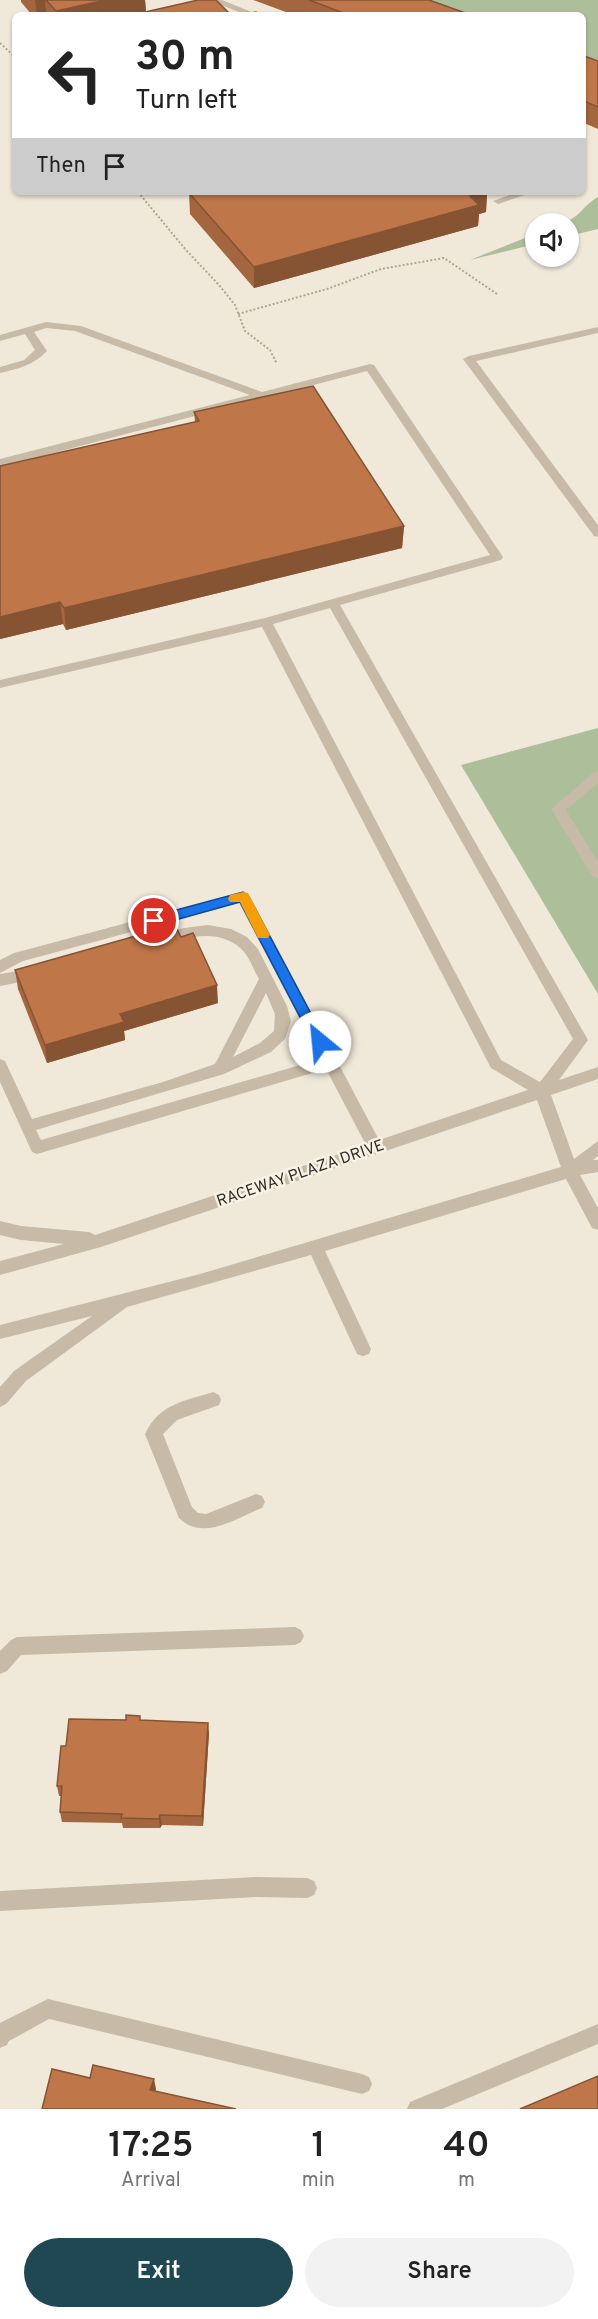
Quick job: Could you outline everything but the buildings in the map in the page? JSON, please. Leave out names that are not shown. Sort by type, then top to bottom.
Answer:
[{"type":"lane","points":[[214,2],[245,12]]},
{"type":"lane","points":[[498,201],[518,195]]},
{"type":"lane","points":[[0,338],[46,325],[77,328],[261,395]]},
{"type":"lane","points":[[0,370],[28,362],[41,351],[27,330]]},
{"type":"lane","points":[[598,330],[469,359],[598,533]]},
{"type":"lane","points":[[0,463],[370,367],[496,557],[266,622],[0,684]]},
{"type":"lane","points":[[333,603],[581,1040],[542,1091]]},
{"type":"lane","points":[[266,622],[496,1064],[542,1091],[570,1171],[598,1223]]},
{"type":"lane","points":[[598,776],[558,808],[598,873]]},
{"type":"lane","points":[[0,967],[20,957],[243,897],[375,1147]]},
{"type":"lane","points":[[27,1126],[219,1070],[261,1051],[280,1034],[284,1015],[252,951],[240,938],[219,930],[192,930],[147,943]]},
{"type":"lane","points":[[0,981],[48,971]]},
{"type":"lane","points":[[219,1070],[266,979]]},
{"type":"lane","points":[[0,1065],[37,1148],[330,1062]]},
{"type":"lane","name":"RACEWAY PLAZA DRIVE","points":[[0,1268],[101,1240],[598,1073]]},
{"type":"lane","points":[[570,1171],[598,1147]]},
{"type":"lane","points":[[0,1332],[200,1281],[570,1171],[598,1166]]},
{"type":"lane","points":[[0,1228],[21,1233],[101,1240]]},
{"type":"lane","points":[[315,1246],[363,1349]]},
{"type":"lane","points":[[0,1399],[20,1376],[128,1300]]},
{"type":"lane","points":[[213,1400],[168,1415],[158,1424],[154,1434],[185,1512],[193,1520],[206,1522],[256,1502]]},
{"type":"lane","points":[[0,1665],[17,1646],[295,1636]]},
{"type":"lane","points":[[0,1901],[256,1887],[307,1888]]},
{"type":"lane","points":[[0,2038],[2,2034],[48,2008],[362,2084]]},
{"type":"lane","points":[[417,2109],[598,2034]]},
{"type":"path","points":[[0,42],[12,54]]},
{"type":"path","points":[[140,195],[235,305],[245,331],[270,350],[289,388]]},
{"type":"path","points":[[238,314],[327,289],[381,269],[444,258],[497,294]]},
{"type":"green space","points":[[411,0],[598,0],[598,66],[586,62],[586,12],[445,12]]},
{"type":"green space","points":[[598,197],[598,229],[579,234],[578,213]]},
{"type":"green space","points":[[525,238],[525,246],[470,260]]},
{"type":"green space","points":[[598,728],[598,994],[461,765]]},
{"type":"slow traffic","points":[[235,899],[243,897],[263,935]]},
{"type":"route","points":[[154,921],[243,897],[320,1042]]}]
